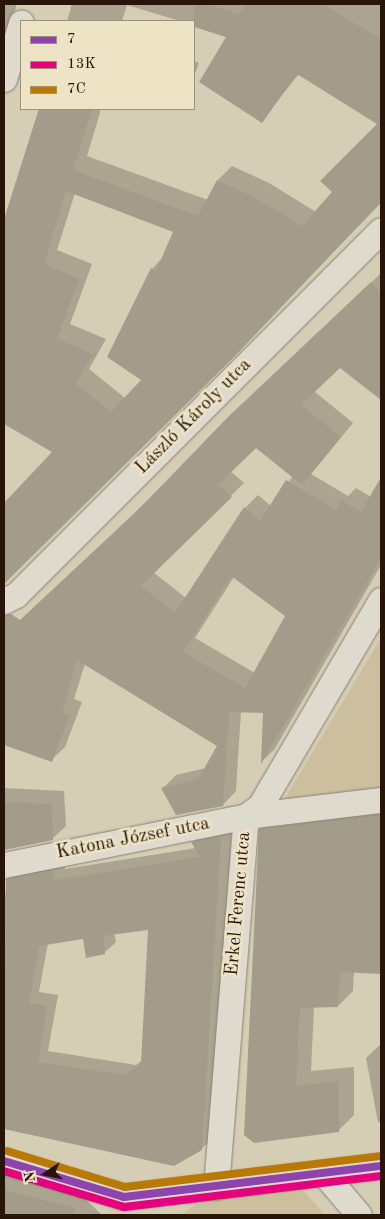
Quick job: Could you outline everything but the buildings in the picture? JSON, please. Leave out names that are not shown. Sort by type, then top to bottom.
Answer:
[{"type":"street","points":[[22,20],[27,4]]},
{"type":"street","points":[[4,79],[20,25]]},
{"type":"street","name":"László Károly utca","points":[[4,601],[16,595],[381,230]]},
{"type":"street","name":"Erkel Ferenc utca","points":[[216,1187],[246,816],[260,806],[381,600]]},
{"type":"street","name":"Katona József utca","points":[[4,865],[246,816],[381,800]]},
{"type":"street","points":[[4,1161],[131,1206],[216,1187],[325,1175],[381,1166]]},
{"type":"street","points":[[325,1175],[359,1215]]},
{"type":"shaded area","points":[[381,638],[381,803],[278,810]]},
{"type":"shaded area","points":[[300,1187],[325,1215],[182,1215],[206,1196]]},
{"type":"transit line","name":"7C","points":[[7,1151],[125,1187],[380,1156]]},
{"type":"transit line","name":"7","points":[[4,1161],[124,1197],[381,1166]]},
{"type":"transit line","name":"13K","points":[[4,1171],[124,1207],[381,1176]]}]
